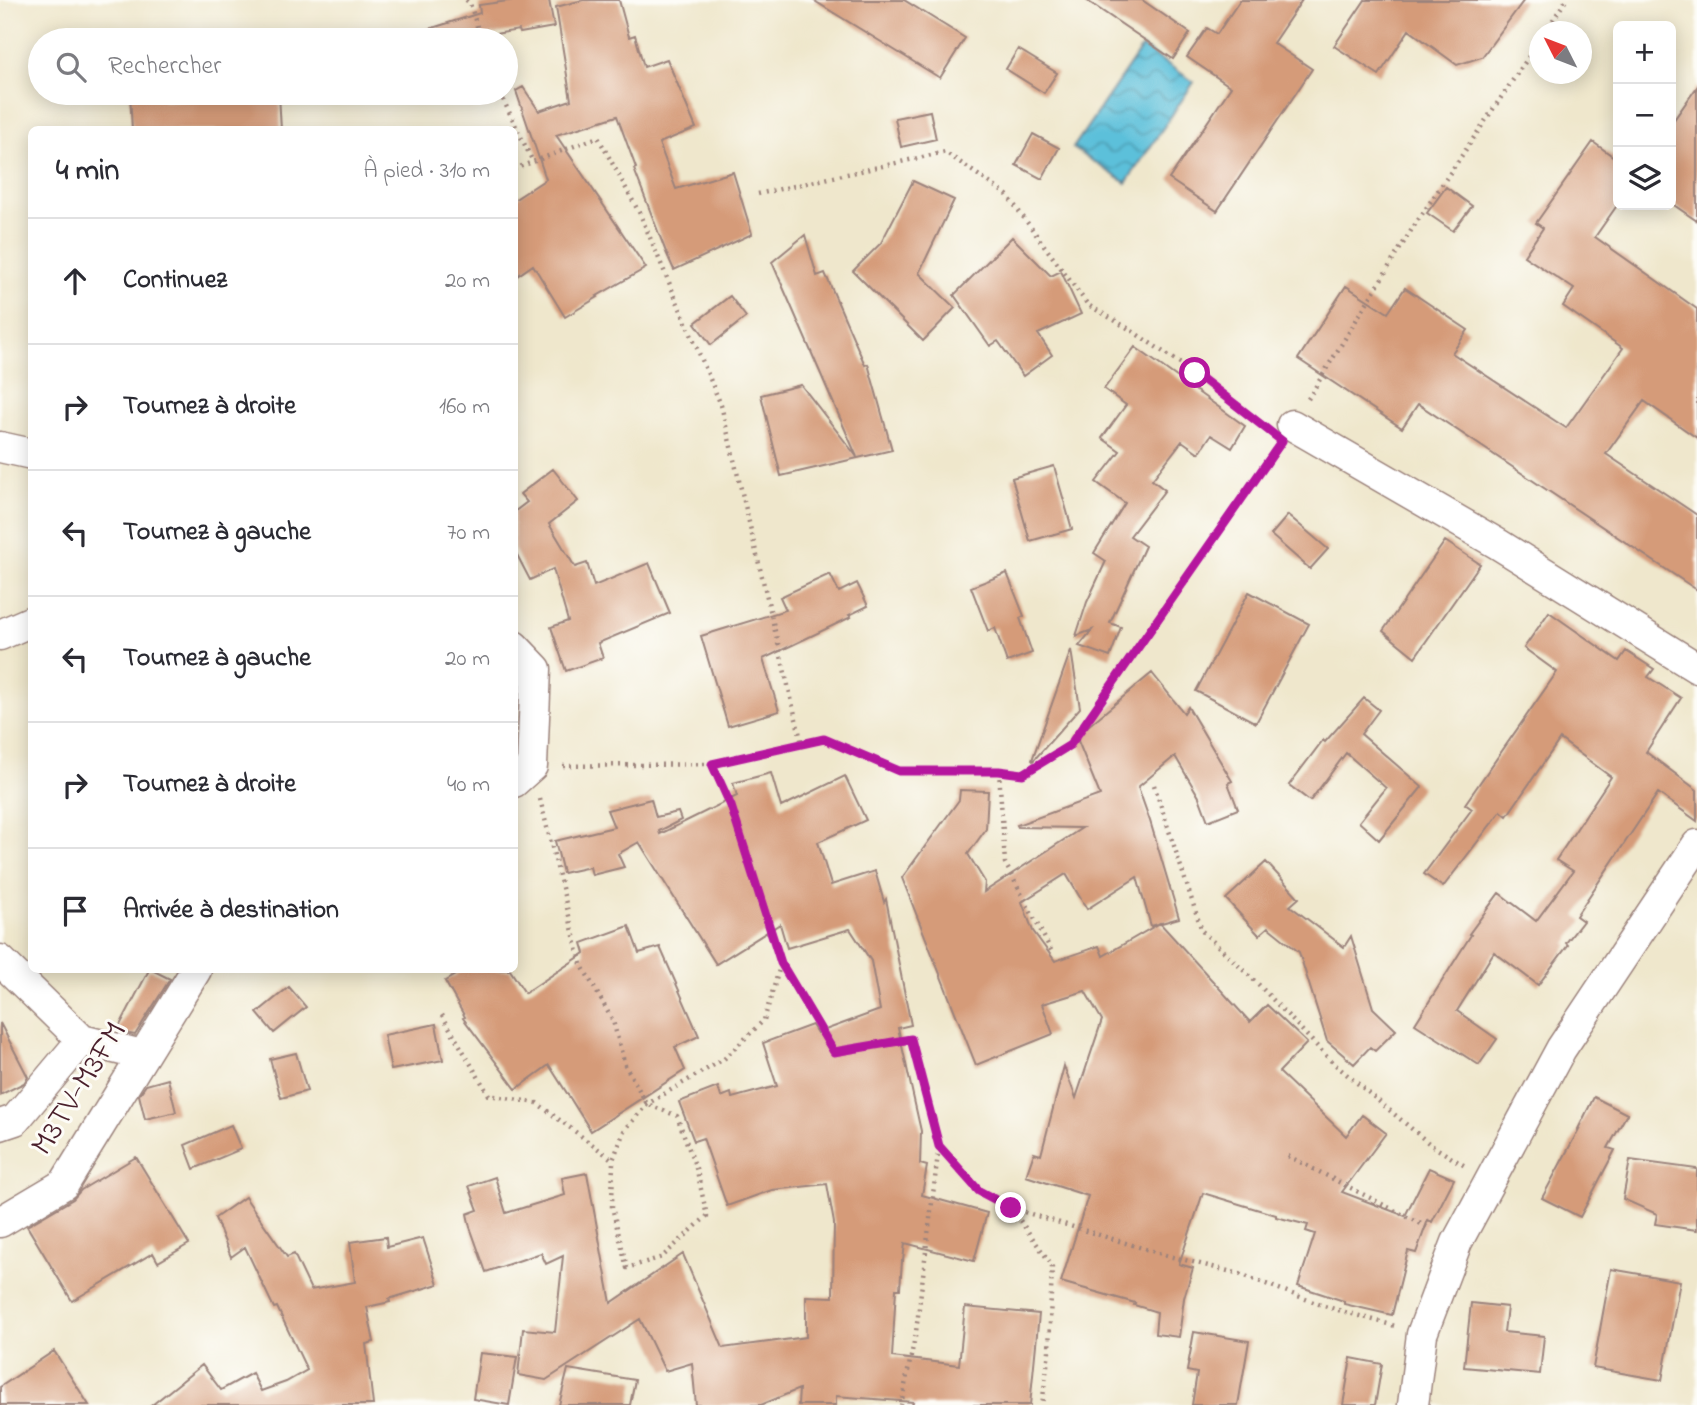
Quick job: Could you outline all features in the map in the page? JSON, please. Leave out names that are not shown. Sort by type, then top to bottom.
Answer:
[{"type":"street","points":[[1287,433],[1498,544],[1697,668]]},
{"type":"street","points":[[0,447],[28,453]]},
{"type":"street","points":[[0,635],[28,623]]},
{"type":"street","points":[[518,650],[536,668],[523,774]]},
{"type":"street","points":[[1413,1405],[1422,1334],[1457,1242],[1561,1049],[1697,845]]},
{"type":"street","points":[[0,960],[82,1040],[142,1055]]},
{"type":"street","name":"M3TV-M3FM","points":[[0,1222],[64,1184],[194,973]]},
{"type":"street","points":[[0,1125],[15,1120],[82,1040]]},
{"type":"path","points":[[466,0],[470,3],[477,28]]},
{"type":"path","points":[[1552,21],[1566,0]]},
{"type":"path","points":[[781,963],[764,1020],[724,1059],[647,1104],[624,1131],[613,1160],[612,1207],[626,1268],[662,1257],[707,1216],[697,1171],[677,1116],[647,1104],[625,1065],[613,1021],[581,964],[523,774],[712,764],[824,739],[899,771],[999,771],[1023,774],[1070,745],[1287,433],[1412,229],[1529,55]]},
{"type":"path","points":[[506,105],[516,126]]},
{"type":"path","points":[[518,131],[533,162]]},
{"type":"path","points":[[518,168],[597,136],[640,214],[721,405],[802,744]]},
{"type":"path","points":[[758,194],[945,152],[1007,195],[1088,305],[1287,433]]},
{"type":"path","points":[[712,764],[731,806],[781,963],[834,1052],[911,1039],[939,1146],[916,1332],[901,1405]]},
{"type":"path","points":[[999,771],[1005,863],[1052,952]]},
{"type":"path","points":[[1154,785],[1202,931],[1259,985],[1332,1062],[1431,1145],[1489,1182]]},
{"type":"path","points":[[442,1015],[489,1095],[537,1103],[613,1160]]},
{"type":"path","points":[[939,1146],[979,1191],[1011,1208],[1165,1255],[1240,1274],[1324,1306],[1422,1334]]},
{"type":"path","points":[[1288,1156],[1457,1242]]},
{"type":"path","points":[[1011,1208],[1052,1265],[1049,1352],[1042,1405]]},
{"type":"water","points":[[1142,47],[1194,82],[1126,183],[1073,148]]},
{"type":"building","points":[[515,0],[549,0],[554,27],[520,33],[518,28],[432,28],[480,13],[479,5]]},
{"type":"building","points":[[583,0],[619,0],[629,37],[635,35],[644,67],[667,59],[696,128],[659,143],[676,189],[733,172],[752,234],[674,270],[634,169],[636,168],[617,116],[556,135],[646,268],[565,317],[533,265],[518,275],[518,197],[546,179],[518,97],[518,90],[523,87],[539,111],[571,100],[556,7]]},
{"type":"building","points":[[813,0],[904,0],[965,38],[940,78]]},
{"type":"building","points":[[1086,0],[1142,0],[1190,33],[1173,59]]},
{"type":"building","points":[[1240,0],[1302,0],[1273,43],[1312,69],[1217,211],[1169,179],[1231,87],[1187,57],[1207,28],[1217,34]]},
{"type":"building","points":[[1365,0],[1524,0],[1482,57],[1457,65],[1409,30],[1379,75],[1334,46]]},
{"type":"building","points":[[1018,49],[1057,73],[1044,93],[1006,69]]},
{"type":"building","points":[[1697,87],[1697,221],[1676,206],[1676,117]]},
{"type":"building","points":[[131,105],[280,105],[281,126],[132,126]]},
{"type":"building","points":[[930,111],[936,139],[901,147],[895,118]]},
{"type":"building","points":[[1033,134],[1059,148],[1042,179],[1016,165]]},
{"type":"building","points":[[1593,142],[1613,156],[1614,210],[1595,237],[1697,309],[1697,438],[1644,401],[1606,454],[1697,515],[1697,590],[1418,404],[1402,428],[1298,359],[1346,286],[1388,313],[1405,288],[1468,330],[1452,353],[1566,428],[1623,348],[1563,306],[1574,289],[1524,256],[1543,228],[1536,223]]},
{"type":"building","points":[[913,181],[954,200],[919,273],[955,308],[923,341],[853,271],[881,243]]},
{"type":"building","points":[[1446,187],[1472,206],[1453,231],[1427,213]]},
{"type":"building","points":[[805,235],[817,276],[825,273],[865,365],[868,364],[892,450],[781,476],[761,395],[801,385],[857,457],[772,262]]},
{"type":"building","points":[[1012,237],[1051,276],[1061,271],[1081,314],[1038,334],[1052,355],[1023,376],[998,341],[990,346],[954,295]]},
{"type":"building","points":[[730,296],[746,317],[711,345],[695,323]]},
{"type":"building","points":[[1135,347],[1245,426],[1232,448],[1211,435],[1199,453],[1182,441],[1152,480],[1165,490],[1130,536],[1145,546],[1110,623],[1121,627],[1110,657],[1079,646],[1092,630],[1076,636],[1087,602],[1106,561],[1094,553],[1125,503],[1096,482],[1120,451],[1102,438],[1126,405],[1104,389]]},
{"type":"building","points":[[1054,466],[1072,529],[1030,541],[1012,478]]},
{"type":"building","points":[[553,469],[578,501],[549,524],[575,567],[587,563],[594,586],[649,563],[670,613],[598,643],[603,658],[566,671],[551,627],[568,621],[553,569],[530,580],[518,557],[518,509],[527,502],[520,494]]},
{"type":"building","points":[[1288,515],[1328,549],[1310,569],[1271,535]]},
{"type":"building","points":[[1445,541],[1480,564],[1415,657],[1383,631]]},
{"type":"building","points":[[1007,573],[1024,616],[1020,618],[1032,653],[1007,662],[995,628],[988,631],[971,587]]},
{"type":"building","points":[[830,574],[839,592],[857,583],[868,606],[849,615],[851,617],[763,659],[779,711],[728,726],[701,636],[786,610],[780,597]]},
{"type":"building","points":[[1249,592],[1309,624],[1256,723],[1196,691]]},
{"type":"building","points":[[1549,612],[1619,661],[1626,651],[1654,669],[1648,677],[1681,698],[1646,752],[1697,790],[1697,821],[1658,793],[1576,916],[1583,921],[1538,985],[1494,952],[1457,1011],[1497,1039],[1479,1065],[1415,1024],[1471,935],[1469,934],[1499,893],[1536,921],[1573,871],[1556,860],[1611,777],[1560,739],[1507,816],[1501,811],[1443,887],[1424,874],[1472,809],[1465,804],[1557,672],[1524,648]]},
{"type":"building","points":[[1071,650],[1080,708],[1033,761],[1032,760]]},
{"type":"building","points":[[1152,673],[1184,713],[1188,707],[1232,781],[1228,783],[1238,809],[1208,821],[1199,797],[1175,756],[1138,787],[1179,918],[1160,923],[1250,1022],[1267,1005],[1307,1043],[1279,1072],[1346,1136],[1362,1115],[1386,1133],[1342,1192],[1405,1216],[1429,1168],[1454,1179],[1432,1222],[1428,1220],[1416,1253],[1408,1251],[1392,1315],[1344,1304],[1344,1301],[1298,1286],[1315,1234],[1306,1231],[1308,1225],[1203,1193],[1179,1264],[1193,1268],[1184,1298],[1179,1337],[1155,1334],[1157,1312],[1061,1282],[1088,1196],[1026,1176],[1034,1153],[1041,1155],[1064,1066],[1076,1098],[1102,1020],[1085,991],[1042,1004],[1053,1034],[976,1065],[902,878],[959,800],[960,790],[988,791],[986,829],[968,854],[985,882],[984,892],[1082,828],[1017,825],[1100,795],[1076,736]],"holes":[[[1066,874],[1087,909],[1137,877],[1151,926],[1159,924],[1103,956],[1099,946],[1055,961],[1033,931],[1022,902]]]},
{"type":"building","points":[[1364,698],[1379,710],[1361,734],[1422,787],[1379,840],[1359,822],[1386,788],[1346,753],[1310,801],[1289,785],[1323,740],[1325,742]]},
{"type":"building","points":[[771,773],[781,807],[845,776],[866,820],[818,842],[831,885],[875,871],[884,902],[886,899],[911,1025],[898,1028],[921,1131],[920,1164],[927,1166],[922,1195],[987,1213],[974,1261],[905,1243],[900,1289],[896,1289],[892,1357],[959,1365],[965,1307],[1039,1314],[1030,1405],[912,1405],[913,1402],[836,1396],[836,1405],[798,1405],[799,1389],[761,1405],[696,1405],[692,1363],[665,1371],[640,1319],[546,1380],[518,1375],[523,1329],[555,1332],[563,1256],[546,1264],[541,1253],[486,1272],[467,1214],[478,1210],[469,1186],[495,1177],[506,1213],[565,1195],[562,1178],[587,1173],[611,1303],[683,1254],[723,1348],[806,1337],[806,1296],[833,1297],[834,1223],[827,1184],[772,1190],[727,1206],[703,1138],[694,1141],[679,1102],[718,1087],[721,1097],[731,1093],[732,1098],[777,1086],[763,1043],[812,1025],[817,1033],[880,1010],[871,961],[850,929],[787,948],[780,924],[716,964],[639,842],[618,854],[624,867],[592,875],[590,867],[563,873],[555,841],[614,827],[607,810],[651,799],[656,817],[678,812],[681,820],[659,831],[660,834],[737,796],[733,783]]},
{"type":"building","points":[[1266,862],[1299,898],[1290,906],[1344,947],[1351,936],[1373,1008],[1396,1030],[1375,1051],[1370,1047],[1354,1064],[1327,1041],[1299,952],[1268,927],[1259,935],[1226,899]]},
{"type":"building","points":[[629,926],[639,953],[660,947],[699,1036],[675,1047],[685,1070],[591,1131],[549,1065],[516,1089],[463,1018],[465,1017],[445,981],[459,973],[512,973],[525,993],[585,953],[582,943]]},
{"type":"building","points":[[147,973],[158,973],[170,979],[135,1035],[118,1029]]},
{"type":"building","points":[[289,987],[306,1007],[274,1033],[257,1013]]},
{"type":"building","points":[[0,1023],[28,1077],[24,1083],[0,1095]]},
{"type":"building","points":[[436,1024],[443,1060],[391,1070],[384,1035]]},
{"type":"building","points":[[296,1053],[307,1091],[281,1098],[270,1059]]},
{"type":"building","points":[[168,1079],[176,1112],[145,1119],[139,1095],[146,1085]]},
{"type":"building","points":[[1594,1097],[1627,1114],[1608,1148],[1615,1150],[1580,1217],[1542,1198]]},
{"type":"building","points":[[231,1125],[241,1149],[194,1169],[185,1145]]},
{"type":"building","points":[[136,1157],[189,1244],[158,1262],[153,1253],[72,1301],[27,1226]]},
{"type":"building","points":[[1630,1160],[1697,1169],[1697,1230],[1655,1224],[1657,1214],[1623,1199]]},
{"type":"building","points":[[245,1197],[287,1257],[294,1254],[311,1290],[355,1282],[350,1242],[386,1237],[387,1247],[423,1238],[438,1284],[389,1299],[390,1302],[367,1307],[374,1342],[366,1344],[373,1405],[152,1405],[202,1365],[221,1390],[252,1373],[261,1391],[286,1382],[307,1370],[245,1247],[231,1257],[215,1218]]},
{"type":"building","points":[[1611,1269],[1680,1281],[1662,1380],[1593,1368]]},
{"type":"building","points":[[1471,1303],[1507,1307],[1504,1332],[1544,1336],[1540,1374],[1464,1367]]},
{"type":"building","points":[[1194,1332],[1249,1341],[1238,1405],[1192,1405],[1197,1373],[1187,1371]]},
{"type":"building","points":[[54,1351],[89,1405],[0,1405],[0,1387]]},
{"type":"building","points":[[480,1353],[517,1357],[509,1405],[473,1399]]},
{"type":"building","points":[[1351,1358],[1382,1364],[1375,1405],[1343,1405]]},
{"type":"building","points":[[568,1369],[635,1380],[630,1405],[559,1405]]},
{"type":"route","points":[[1011,1208],[979,1191],[939,1146],[911,1039],[834,1052],[781,963],[731,806],[712,764],[824,739],[899,771],[999,771],[1023,774],[1070,745],[1282,441],[1195,373]]}]
